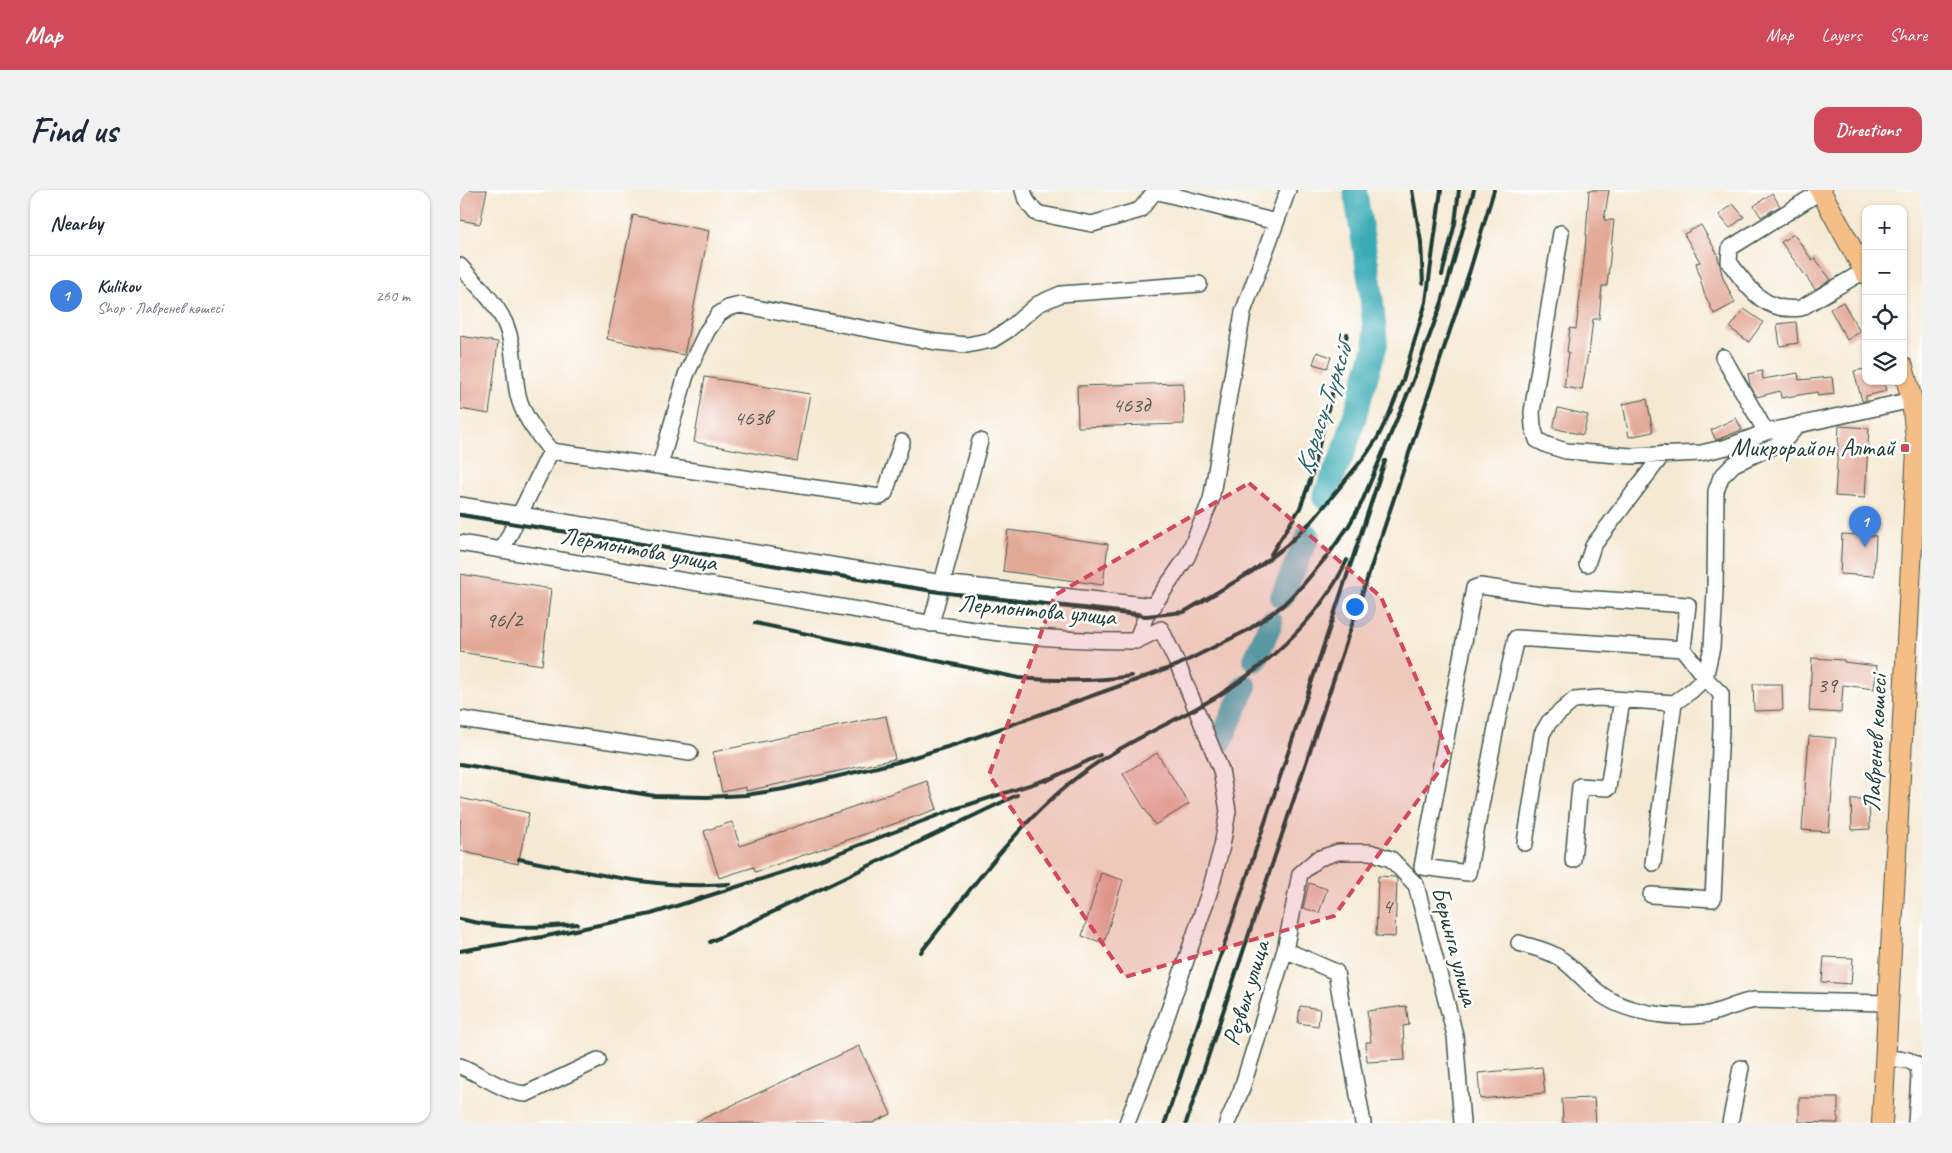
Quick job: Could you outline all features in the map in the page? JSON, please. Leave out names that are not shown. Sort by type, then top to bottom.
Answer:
[{"type":"main road","points":[[1821,191],[1862,267]]},
{"type":"main road","name":"Лавренев көшесі","points":[[1882,1123],[1920,448],[1907,382]]},
{"type":"street","points":[[1023,190],[1026,200],[1036,213],[1092,224],[1140,210],[1154,190],[1276,222]]},
{"type":"street","name":"Лермонтова улица","points":[[460,543],[931,624],[1094,642],[1136,641],[1146,616],[1187,557],[1212,500],[1244,312],[1288,190]]},
{"type":"street","points":[[1821,191],[1730,248],[1729,262],[1751,291],[1762,301],[1790,309],[1802,308],[1862,275]]},
{"type":"street","points":[[1561,233],[1532,412],[1533,427],[1537,440],[1566,451],[1632,456],[1710,451],[1766,432],[1912,400]]},
{"type":"street","points":[[460,266],[496,308],[505,324],[512,348],[518,394],[522,408],[526,418],[550,451],[880,497],[885,494],[902,442]]},
{"type":"street","points":[[660,465],[686,375],[712,322],[728,308],[740,305],[936,342],[967,345],[992,340],[1008,330],[1038,304],[1061,294],[1199,284]]},
{"type":"street","points":[[1723,356],[1766,432]]},
{"type":"street","points":[[1525,843],[1542,734],[1548,722],[1574,700],[1598,698],[1674,703],[1705,678],[1712,646],[1716,591],[1716,491],[1721,477],[1734,464],[1783,442],[1799,424]]},
{"type":"street","points":[[931,624],[980,441]]},
{"type":"street","points":[[502,550],[550,451]]},
{"type":"street","points":[[1587,564],[1593,546],[1663,454]]},
{"type":"street","points":[[460,505],[942,583],[1154,606]]},
{"type":"street","points":[[1651,895],[1713,899],[1721,694],[1705,678],[1683,649],[1688,605],[1549,596],[1480,586],[1474,588],[1422,867],[1468,873],[1498,717],[1516,638],[1683,649]]},
{"type":"street","points":[[1127,1123],[1157,1045],[1211,887],[1224,838],[1228,811],[1221,770],[1178,665],[1161,629],[1136,641]]},
{"type":"street","points":[[1573,860],[1580,786],[1608,788],[1622,700]]},
{"type":"street","points":[[1653,863],[1674,703]]},
{"type":"street","points":[[460,719],[690,753]]},
{"type":"street","name":"Беринга улица","points":[[1300,874],[1317,859],[1338,852],[1370,852],[1391,859],[1416,885],[1455,1035],[1462,1123]]},
{"type":"street","name":"Резвых улица","points":[[1227,1123],[1231,1109],[1241,1091],[1285,950],[1300,874]]},
{"type":"street","points":[[1518,943],[1556,956],[1579,973],[1598,993],[1637,1011],[1660,1014],[1705,1015],[1743,1002],[1755,1000],[1888,1003]]},
{"type":"street","points":[[1285,950],[1336,972],[1363,1123]]},
{"type":"street","points":[[1885,1058],[1908,1060],[1918,1066],[1916,1123]]},
{"type":"street","points":[[460,1066],[515,1094],[526,1094],[598,1060]]},
{"type":"street","points":[[1730,1123],[1742,1068]]},
{"type":"highlighted area","points":[[1249,483],[1381,597],[1450,756],[1334,916],[1125,977],[989,775],[1055,595]]},
{"type":"building","points":[[460,190],[487,190],[480,224],[460,220]]},
{"type":"building","points":[[1589,190],[1609,190],[1604,220],[1614,220],[1607,286],[1602,286],[1599,319],[1593,319],[1582,390],[1564,387],[1570,328],[1576,329],[1585,251]]},
{"type":"building","points":[[1772,193],[1780,206],[1761,217],[1754,206]]},
{"type":"building","points":[[1733,204],[1744,217],[1730,228],[1719,215]]},
{"type":"building","points":[[633,215],[709,231],[684,355],[607,339]]},
{"type":"building","points":[[1701,225],[1717,253],[1723,278],[1735,303],[1714,314],[1704,293],[1696,263],[1700,262],[1684,234]]},
{"type":"building","points":[[1794,234],[1812,260],[1815,258],[1831,280],[1815,289],[1781,242]]},
{"type":"building","points":[[1843,302],[1860,332],[1847,340],[1830,309]]},
{"type":"building","points":[[1744,309],[1763,322],[1749,342],[1730,328]]},
{"type":"building","points":[[1796,322],[1798,343],[1780,346],[1777,324]]},
{"type":"building","points":[[460,336],[498,342],[489,414],[460,409]]},
{"type":"building","points":[[1317,352],[1331,357],[1327,368],[1313,364]]},
{"type":"building","points":[[1862,370],[1862,385],[1885,385],[1886,391],[1866,396],[1866,401],[1862,401],[1854,371]]},
{"type":"building","points":[[1762,371],[1763,379],[1798,373],[1799,380],[1832,377],[1834,394],[1818,396],[1817,392],[1781,398],[1780,391],[1757,397],[1750,385],[1748,374]]},
{"type":"building","points":[[705,377],[810,394],[797,461],[694,442]]},
{"type":"building","points":[[1183,383],[1184,424],[1078,427],[1077,386]]},
{"type":"building","points":[[1647,399],[1653,432],[1629,437],[1623,404]]},
{"type":"building","points":[[1558,408],[1588,415],[1583,435],[1553,428]]},
{"type":"building","points":[[1736,418],[1742,430],[1716,440],[1711,430]]},
{"type":"building","points":[[1839,426],[1869,428],[1865,498],[1835,496]]},
{"type":"building","points":[[1008,530],[1108,544],[1103,585],[1003,571]]},
{"type":"building","points":[[1842,534],[1876,536],[1874,576],[1840,574]]},
{"type":"building","points":[[460,574],[551,589],[542,665],[460,652]]},
{"type":"building","points":[[1812,658],[1844,660],[1844,662],[1877,666],[1874,689],[1843,685],[1841,713],[1809,711]]},
{"type":"building","points":[[1753,684],[1782,684],[1783,710],[1754,711]]},
{"type":"building","points":[[886,716],[895,759],[746,791],[746,787],[722,792],[713,752]]},
{"type":"building","points":[[1809,736],[1836,738],[1829,832],[1802,830]]},
{"type":"building","points":[[1157,753],[1189,804],[1155,825],[1123,774]]},
{"type":"building","points":[[927,781],[937,809],[755,872],[754,867],[719,878],[704,831],[732,822],[740,846]]},
{"type":"building","points":[[460,798],[529,813],[518,864],[460,851]]},
{"type":"building","points":[[1851,799],[1869,799],[1870,829],[1852,830]]},
{"type":"building","points":[[1101,873],[1123,880],[1104,943],[1082,936]]},
{"type":"building","points":[[1378,876],[1395,877],[1397,879],[1395,937],[1376,936]]},
{"type":"building","points":[[1309,883],[1327,889],[1319,913],[1303,908]]},
{"type":"building","points":[[1824,957],[1853,958],[1851,984],[1822,982]]},
{"type":"building","points":[[1300,1006],[1320,1009],[1318,1026],[1298,1023]]},
{"type":"building","points":[[1406,1006],[1409,1025],[1403,1026],[1405,1060],[1367,1062],[1366,1042],[1371,1042],[1367,1011]]},
{"type":"building","points":[[859,1046],[891,1114],[872,1123],[694,1123]]},
{"type":"building","points":[[1542,1067],[1545,1093],[1480,1099],[1478,1073]]},
{"type":"building","points":[[1594,1098],[1596,1123],[1563,1123],[1562,1099]]},
{"type":"building","points":[[1799,1098],[1838,1098],[1838,1123],[1799,1122]]},
{"type":"waterway","name":"Қарасу-Түрксіб","points":[[1324,497],[1345,449],[1376,344],[1370,283],[1355,190]]},
{"type":"waterway","name":"Қарасу-Түрксіб","points":[[1282,597],[1308,536]]},
{"type":"waterway","name":"Қарасу-Түрксіб","points":[[1255,660],[1271,622]]},
{"type":"waterway","name":"Қарасу-Түрксіб","points":[[1221,741],[1245,686]]},
{"type":"railway","points":[[1412,190],[1421,242],[1423,283]]},
{"type":"railway","points":[[460,515],[939,592],[1146,616],[1184,612],[1253,571],[1287,545],[1313,520],[1366,455],[1378,437],[1403,380],[1426,302],[1441,190]]},
{"type":"railway","points":[[1442,275],[1455,223],[1459,190]]},
{"type":"railway","points":[[460,764],[655,796],[707,797],[746,795],[784,789],[898,762],[960,743],[1178,665],[1248,630],[1282,606],[1302,586],[1328,555],[1348,527],[1361,504],[1411,386],[1442,302],[1474,190]]},
{"type":"railway","points":[[1186,1123],[1470,270],[1494,190]]},
{"type":"railway","points":[[1271,554],[1300,508],[1310,481],[1347,334]]},
{"type":"railway","points":[[1165,1123],[1385,461]]},
{"type":"railway","points":[[921,952],[1010,841],[1050,801],[1071,782],[1100,761],[1131,742],[1217,696],[1262,665],[1283,646],[1320,605],[1335,583],[1347,560]]},
{"type":"railway","points":[[755,623],[1019,678],[1075,680],[1131,676]]},
{"type":"railway","points":[[1046,781],[1100,755]]},
{"type":"railway","points":[[460,951],[542,937],[651,914],[812,863],[952,810],[1051,778]]},
{"type":"railway","points":[[710,942],[1017,795]]},
{"type":"railway","points":[[519,859],[624,879],[676,884],[729,884]]},
{"type":"railway","points":[[460,919],[489,925],[518,927],[577,924]]},
{"type":"place","name":"Микрорайон Алтай","points":[[1905,448]]},
{"type":"place","name":"Kulikov","points":[[1865,547]]}]
